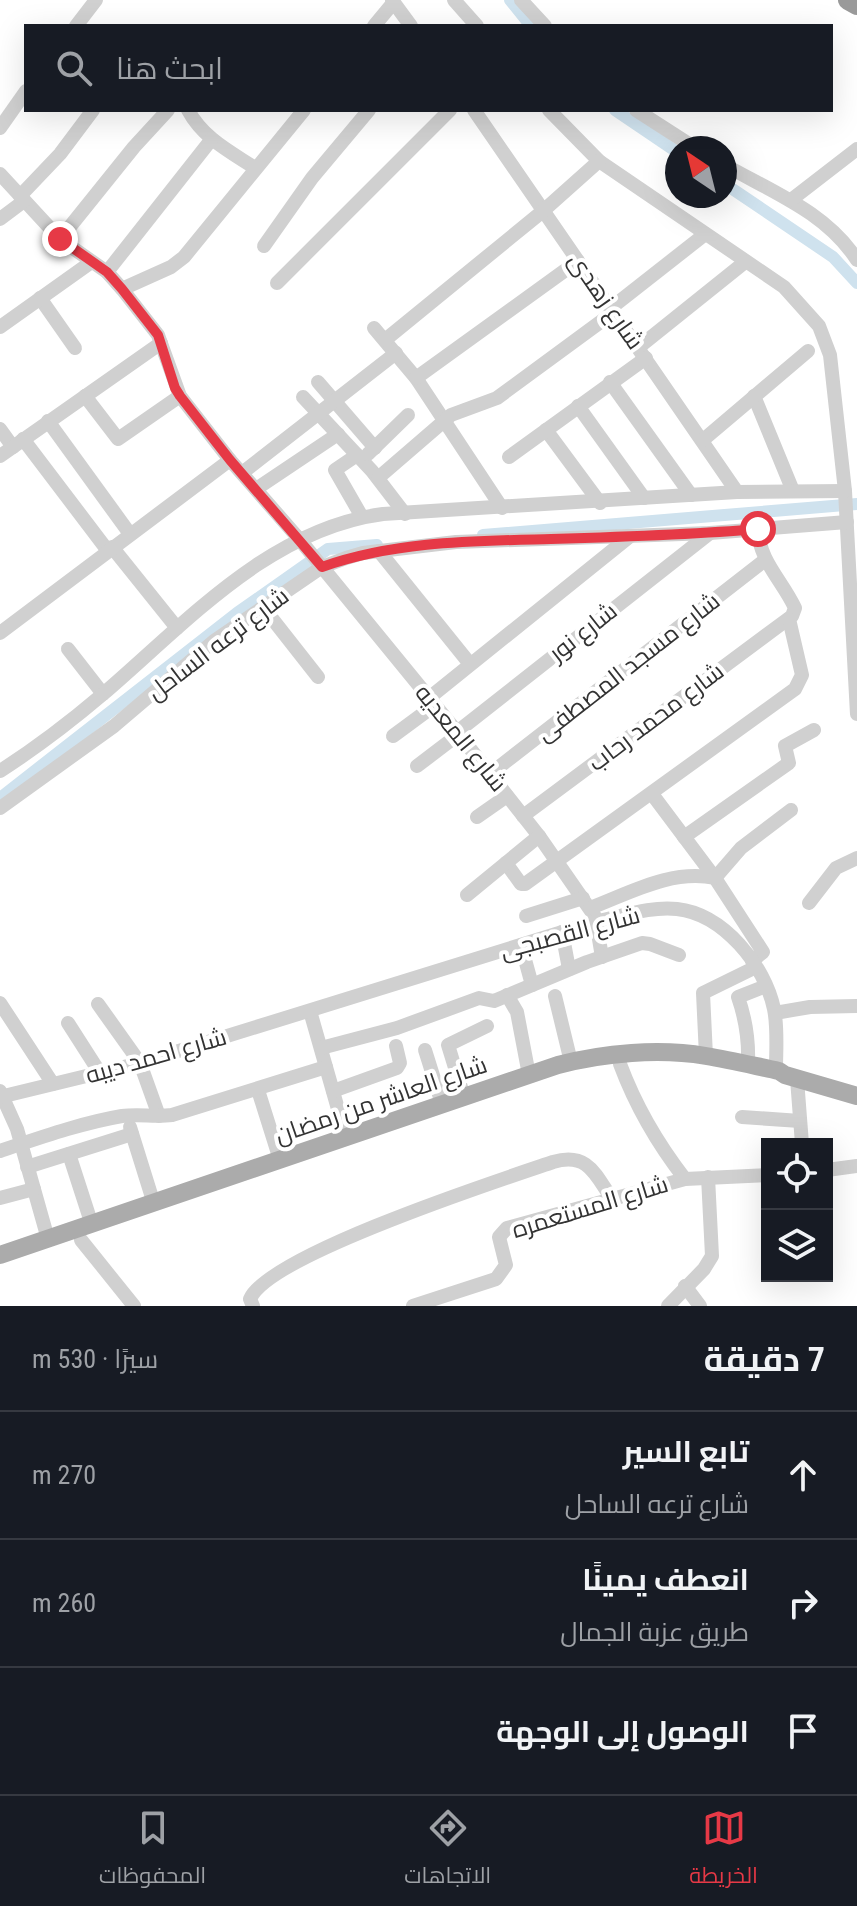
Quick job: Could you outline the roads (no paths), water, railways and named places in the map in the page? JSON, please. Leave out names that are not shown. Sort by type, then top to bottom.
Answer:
[{"type":"highway","points":[[848,0],[857,5]]},
{"type":"main road","name":"شارع العاشر من رمضان","points":[[0,1268],[154,1204],[571,1062],[613,1055],[679,1053],[706,1056],[748,1064],[857,1096]]},
{"type":"main road","name":"شارع العاشر من رمضان","points":[[0,1255],[48,1239],[87,1232],[562,1072],[620,1064],[698,1064],[775,1079],[786,1075]]},
{"type":"street","points":[[78,24],[96,0]]},
{"type":"street","points":[[454,0],[475,24]]},
{"type":"street","points":[[521,0],[543,24]]},
{"type":"street","points":[[376,24],[393,2],[410,24]]},
{"type":"street","points":[[0,128],[24,94]]},
{"type":"street","points":[[0,219],[60,154],[92,112]]},
{"type":"street","points":[[60,239],[166,112]]},
{"type":"street","points":[[189,112],[211,140],[255,168]]},
{"type":"street","points":[[122,289],[171,267],[184,257],[302,112]]},
{"type":"street","points":[[264,246],[312,178],[367,112]]},
{"type":"street","points":[[277,283],[448,112]]},
{"type":"street","name":"شارع زهدى","points":[[475,112],[737,492]]},
{"type":"street","points":[[551,112],[599,161],[795,298],[819,326],[826,340],[845,491],[857,714]]},
{"type":"street","points":[[639,112],[676,136]]},
{"type":"street","points":[[0,174],[60,239],[90,263],[107,272],[211,140]]},
{"type":"street","points":[[791,200],[857,149]]},
{"type":"street","points":[[385,340],[543,211],[599,161]]},
{"type":"street","points":[[737,171],[791,200],[832,230],[855,255]]},
{"type":"street","points":[[378,478],[456,412],[497,398],[704,235]]},
{"type":"street","points":[[416,378],[578,261]]},
{"type":"street","points":[[509,457],[610,382],[745,262]]},
{"type":"street","points":[[0,327],[90,263]]},
{"type":"street","name":"شارع المعديه","points":[[107,272],[161,343],[180,396],[458,733],[539,836],[592,912]]},
{"type":"street","points":[[40,298],[75,348]]},
{"type":"street","points":[[374,328],[446,419],[502,508]]},
{"type":"street","points":[[12,447],[161,343]]},
{"type":"street","points":[[703,440],[808,351]]},
{"type":"street","points":[[242,473],[396,353]]},
{"type":"street","points":[[318,382],[375,448]]},
{"type":"street","points":[[610,382],[691,495]]},
{"type":"street","points":[[85,396],[118,439],[180,396]]},
{"type":"street","points":[[754,396],[793,491]]},
{"type":"street","points":[[303,397],[378,478],[405,514]]},
{"type":"street","points":[[578,406],[644,498]]},
{"type":"street","points":[[362,517],[335,470],[375,448],[408,415]]},
{"type":"street","points":[[48,421],[130,534]]},
{"type":"street","points":[[0,429],[12,447],[110,549],[177,628]]},
{"type":"street","points":[[546,430],[600,503]]},
{"type":"street","points":[[256,489],[338,434]]},
{"type":"street","points":[[0,633],[230,460]]},
{"type":"street","name":"شارع ترعه الساحل","points":[[0,771],[50,737],[177,628],[256,566],[320,530],[362,517],[737,492],[845,491]]},
{"type":"street","name":"شارع ترعه الساحل","points":[[0,808],[94,741],[197,654],[319,564],[363,553],[456,542],[710,533],[847,522]]},
{"type":"street","points":[[506,863],[524,885],[795,689],[802,675],[789,619],[795,608],[765,560],[758,529]]},
{"type":"street","name":"شارع نور","points":[[417,766],[710,533]]},
{"type":"street","points":[[393,736],[470,664],[629,537]]},
{"type":"street","points":[[379,551],[470,664]]},
{"type":"street","name":"شارع مسجد المصطفى","points":[[490,774],[765,560]]},
{"type":"street","points":[[263,607],[318,677]]},
{"type":"street","name":"شارع محمد رحاب","points":[[523,816],[789,619]]},
{"type":"street","points":[[68,649],[103,694]]},
{"type":"street","points":[[684,837],[789,763],[785,746],[814,730]]},
{"type":"street","points":[[652,794],[715,878],[763,952],[754,964],[703,993],[706,1056]]},
{"type":"street","points":[[477,817],[507,796]]},
{"type":"street","points":[[715,878],[741,848],[791,810]]},
{"type":"street","points":[[467,895],[539,836]]},
{"type":"street","points":[[809,903],[836,868],[857,858]]},
{"type":"street","points":[[526,916],[592,912],[670,877],[700,875],[715,878]]},
{"type":"street","name":"شارع القصبجى","points":[[310,1011],[562,932],[592,912],[663,908],[694,912],[721,928],[754,964],[766,986],[775,1013],[801,1138]]},
{"type":"street","points":[[592,912],[602,957]]},
{"type":"street","points":[[562,932],[569,969]]},
{"type":"street","points":[[321,1048],[397,1028],[479,998],[491,1002],[569,969],[646,943],[679,955]]},
{"type":"street","points":[[521,945],[532,985]]},
{"type":"street","points":[[748,1064],[749,1041],[738,997],[766,986]]},
{"type":"street","points":[[507,995],[517,1012],[529,1075]]},
{"type":"street","points":[[555,996],[571,1062]]},
{"type":"street","points":[[0,1003],[53,1084]]},
{"type":"street","points":[[98,1004],[140,1063],[159,1116]]},
{"type":"street","points":[[775,1013],[810,1007],[857,1006]]},
{"type":"street","points":[[310,1011],[346,1137]]},
{"type":"street","name":"شارع احمد ديبه","points":[[1,1095],[140,1063],[310,1011]]},
{"type":"street","points":[[68,1023],[100,1073]]},
{"type":"street","points":[[464,1097],[448,1045],[487,1026]]},
{"type":"street","points":[[333,1091],[397,1068],[400,1063],[396,1046]]},
{"type":"street","points":[[425,1050],[442,1104]]},
{"type":"street","points":[[620,1064],[654,1136],[685,1179]]},
{"type":"street","points":[[0,1151],[127,1115],[159,1116],[258,1090],[326,1067]]},
{"type":"street","points":[[258,1090],[280,1160]]},
{"type":"street","points":[[1,1095],[21,1144],[48,1239]]},
{"type":"street","points":[[127,1115],[154,1204]]},
{"type":"street","points":[[742,1117],[800,1121]]},
{"type":"street","points":[[27,1167],[132,1134]]},
{"type":"street","points":[[69,1154],[87,1232],[134,1306]]},
{"type":"street","points":[[253,1306],[250,1299],[256,1288],[309,1256],[392,1219],[565,1158],[577,1159],[589,1166],[612,1199]]},
{"type":"street","points":[[833,1169],[857,1166]]},
{"type":"street","name":"شارع المستعمره","points":[[413,1306],[496,1279],[506,1265],[499,1237],[507,1228],[685,1179],[761,1175]]},
{"type":"street","points":[[668,1306],[704,1269],[712,1256],[708,1177]]},
{"type":"street","points":[[0,1198],[34,1189]]},
{"type":"street","points":[[685,1286],[700,1306]]},
{"type":"waterway","points":[[510,0],[529,24]]},
{"type":"waterway","points":[[618,112],[665,144]]},
{"type":"waterway","points":[[737,192],[833,257],[857,283]]},
{"type":"waterway","points":[[483,535],[857,504]]},
{"type":"waterway","points":[[0,798],[237,613],[328,549],[377,545]]}]
